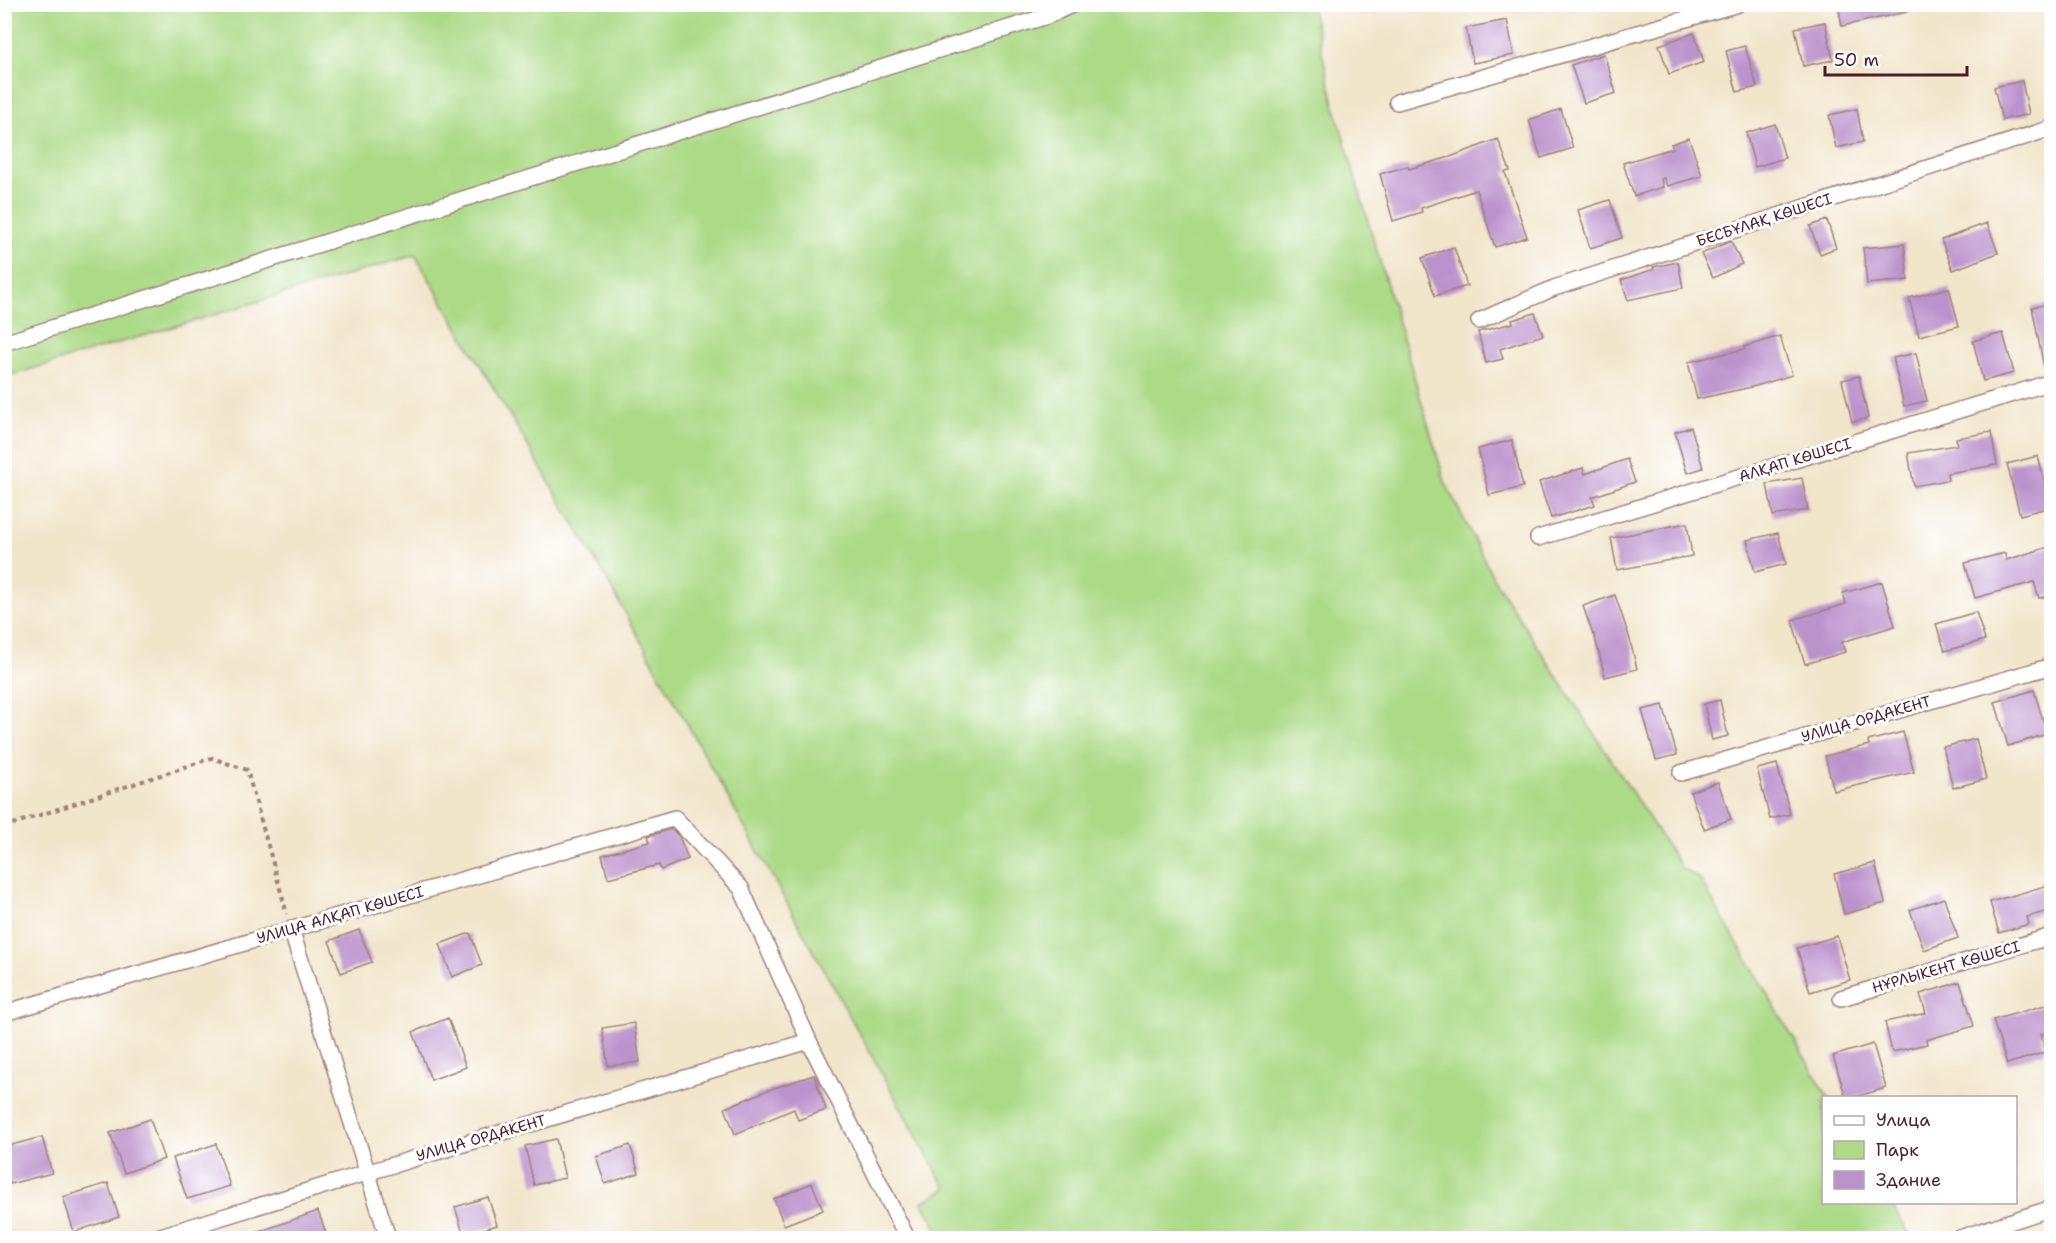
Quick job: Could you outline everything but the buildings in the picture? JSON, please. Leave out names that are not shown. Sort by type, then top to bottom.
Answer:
[{"type":"street","points":[[4,343],[1047,16],[1074,4]]},
{"type":"street","points":[[1397,102],[1738,4]]},
{"type":"street","name":"БЕСБҰЛАҚ КӨШЕСІ","points":[[1479,321],[1554,288],[2052,128]]},
{"type":"street","name":"АЛҚАП КӨШЕСІ","points":[[1538,538],[2052,382]]},
{"type":"street","name":"УЛИЦА ОРДАКЕНТ","points":[[1681,772],[2052,666]]},
{"type":"street","name":"УЛИЦА АЛҚАП КӨШЕСІ","points":[[4,1012],[675,818],[741,888],[809,1041]]},
{"type":"street","points":[[291,929],[387,1239]]},
{"type":"street","name":"НҰРЛЫКЕНТ КӨШЕСІ","points":[[1841,998],[2052,936]]},
{"type":"street","points":[[809,1041],[907,1239]]},
{"type":"street","name":"УЛИЦА ОРДАКЕНТ","points":[[154,1239],[366,1173],[809,1041]]},
{"type":"street","points":[[1960,1239],[2052,1208]]},
{"type":"path","points":[[4,827],[212,758],[247,770],[291,929]]},
{"type":"green space","points":[[5,5],[1311,5],[1336,112],[1445,482],[1495,581],[1682,869],[1699,878],[1827,1096],[1822,1096],[1822,1204],[1891,1204],[1912,1238],[943,1238],[922,1202],[946,1189],[603,573],[415,255],[5,377]]}]
